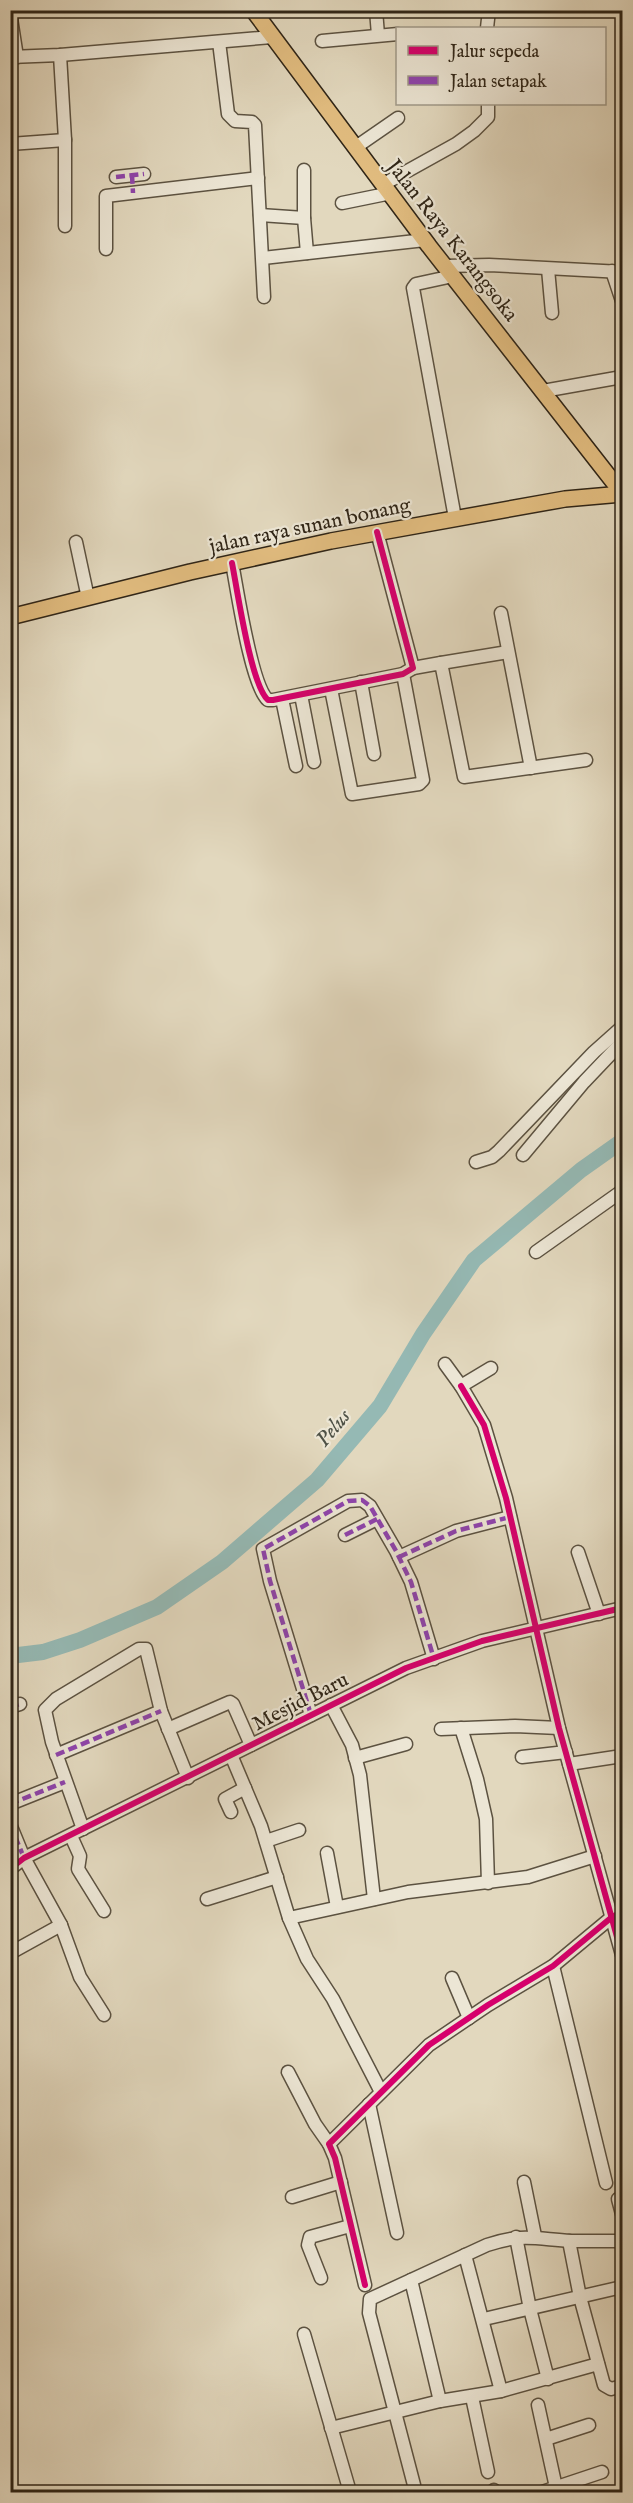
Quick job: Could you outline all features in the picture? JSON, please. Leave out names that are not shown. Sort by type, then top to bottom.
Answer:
[{"type":"main road","name":"Jalan Raya Karangsoka","points":[[253,10],[425,240],[622,494]]},
{"type":"main road","name":"jalan raya sunan bonang","points":[[10,617],[232,562],[377,532],[565,499],[622,494]]},
{"type":"street","points":[[376,10],[378,35]]},
{"type":"street","points":[[484,27],[489,10]]},
{"type":"street","points":[[10,12],[14,57],[60,56],[272,37]]},
{"type":"street","points":[[321,41],[396,34]]},
{"type":"street","points":[[219,42],[228,114],[235,121],[252,122],[255,125],[264,297]]},
{"type":"street","points":[[60,56],[65,140],[65,226]]},
{"type":"street","points":[[342,203],[387,189],[465,138],[488,117],[488,105]]},
{"type":"street","points":[[356,147],[398,118]]},
{"type":"street","points":[[10,144],[65,140]]},
{"type":"street","points":[[304,170],[307,253]]},
{"type":"street","points":[[116,177],[138,175],[133,193]]},
{"type":"street","points":[[106,249],[106,196],[258,178]]},
{"type":"street","points":[[260,215],[304,218]]},
{"type":"street","points":[[263,258],[425,240]]},
{"type":"street","points":[[455,518],[412,288],[416,284],[449,271],[489,265],[617,271],[622,301]]},
{"type":"street","points":[[548,269],[552,313]]},
{"type":"street","points":[[543,391],[622,377]]},
{"type":"street","points":[[331,689],[352,794],[419,784],[423,780],[408,671],[377,532]]},
{"type":"street","points":[[76,542],[88,598]]},
{"type":"street","points":[[232,562],[259,687],[268,700],[331,689],[441,663],[508,652]]},
{"type":"street","points":[[501,613],[531,768]]},
{"type":"street","points":[[441,663],[463,776],[467,778],[586,760]]},
{"type":"street","points":[[361,682],[374,754]]},
{"type":"street","points":[[301,695],[314,762]]},
{"type":"street","points":[[282,699],[296,766]]},
{"type":"street","points":[[476,1162],[492,1157],[499,1151],[594,1052],[622,1027]]},
{"type":"street","points":[[523,1155],[576,1091],[622,1042]]},
{"type":"street","points":[[536,1252],[622,1191]]},
{"type":"street","points":[[445,1364],[484,1425],[510,1517],[559,1728],[595,1856],[617,1915],[622,1955]]},
{"type":"street","points":[[461,1386],[491,1368]]},
{"type":"street","points":[[311,1715],[270,1581],[263,1550],[348,1501],[356,1499],[365,1501],[399,1557],[411,1582],[434,1659]]},
{"type":"street","points":[[399,1557],[456,1531],[510,1517]]},
{"type":"street","points":[[345,1535],[378,1519]]},
{"type":"street","points":[[578,1552],[599,1614]]},
{"type":"street","name":"Mesjid Baru","points":[[10,1869],[24,1858],[406,1668],[482,1641],[622,1608]]},
{"type":"street","points":[[83,1829],[56,1755],[45,1717],[47,1706],[139,1649],[146,1649],[161,1711],[188,1778]]},
{"type":"street","points":[[168,1729],[230,1702],[233,1704],[251,1745]]},
{"type":"street","points":[[331,1705],[352,1745],[355,1758],[365,1807],[374,1899]]},
{"type":"street","points":[[56,1755],[161,1711]]},
{"type":"street","points":[[441,1729],[515,1726],[559,1728]]},
{"type":"street","points":[[461,1728],[477,1779],[486,1819],[488,1883]]},
{"type":"street","points":[[355,1758],[406,1743]]},
{"type":"street","points":[[231,1755],[266,1841],[289,1918],[307,1959],[333,1999],[381,2092]]},
{"type":"street","points":[[522,1757],[622,1756]]},
{"type":"street","points":[[10,1804],[65,1782]]},
{"type":"street","points":[[231,1812],[225,1799],[245,1788]]},
{"type":"street","points":[[10,1824],[24,1858],[61,1925],[80,1977],[104,2015]]},
{"type":"street","points":[[266,1841],[298,1830]]},
{"type":"street","points":[[71,1836],[80,1855],[78,1869],[104,1911]]},
{"type":"street","points":[[327,1853],[337,1907]]},
{"type":"street","points":[[289,1918],[425,1890],[528,1877],[595,1856]]},
{"type":"street","points":[[207,1899],[277,1877]]},
{"type":"street","points":[[329,2144],[429,2045],[553,1966],[617,1915]]},
{"type":"street","points":[[14,1951],[61,1925]]},
{"type":"street","points":[[553,1966],[606,2183]]},
{"type":"street","points":[[452,1978],[469,2018]]},
{"type":"street","points":[[288,2072],[315,2124],[329,2144],[341,2182],[365,2285]]},
{"type":"street","points":[[369,2104],[396,2233]]},
{"type":"street","points":[[292,2197],[341,2182]]},
{"type":"street","points":[[524,2182],[536,2236]]},
{"type":"street","points":[[618,2199],[622,2214]]},
{"type":"street","points":[[321,2278],[308,2245],[310,2237],[350,2226]]},
{"type":"street","points":[[414,2485],[393,2414],[368,2307],[370,2299],[487,2245],[516,2237],[536,2236],[569,2241],[622,2241]]},
{"type":"street","points":[[516,2237],[530,2309],[548,2379]]},
{"type":"street","points":[[569,2241],[580,2297],[604,2385],[611,2389],[622,2386]]},
{"type":"street","points":[[465,2255],[484,2319],[501,2391]]},
{"type":"street","points":[[411,2280],[440,2401]]},
{"type":"street","points":[[484,2319],[622,2287]]},
{"type":"street","points":[[304,2334],[350,2493]]},
{"type":"street","points":[[331,2428],[440,2401],[501,2391],[598,2364]]},
{"type":"street","points":[[472,2397],[488,2472]]},
{"type":"street","points":[[538,2405],[556,2490]]},
{"type":"street","points":[[546,2439],[589,2426]]},
{"type":"street","points":[[542,2493],[602,2472]]},
{"type":"waterway","name":"Pelus","points":[[10,1656],[43,1652],[80,1640],[157,1607],[222,1562],[317,1480],[380,1406],[423,1334],[474,1260],[581,1170],[622,1141]]},
{"type":"marked path","points":[[116,177],[144,174]]},
{"type":"marked path","points":[[132,175],[133,193]]},
{"type":"marked path","points":[[311,1715],[270,1581],[263,1549],[348,1501],[362,1500],[370,1506],[396,1551],[411,1582],[434,1659]]},
{"type":"marked path","points":[[399,1557],[456,1531],[510,1517]]},
{"type":"marked path","points":[[345,1535],[377,1519]]},
{"type":"marked path","points":[[10,1707],[20,1704]]},
{"type":"marked path","points":[[56,1755],[161,1711]]},
{"type":"marked path","points":[[10,1804],[65,1782]]},
{"type":"marked path","points":[[10,1824],[24,1858]]},
{"type":"cycle path","points":[[232,563],[250,657],[262,691],[268,700],[403,674],[413,668],[377,532]]},
{"type":"cycle path","points":[[461,1386],[484,1425],[506,1498],[559,1728],[622,1955]]},
{"type":"cycle path","points":[[10,1869],[24,1858],[406,1668],[482,1641],[622,1608]]},
{"type":"cycle path","points":[[365,2285],[335,2158],[329,2144],[429,2045],[488,2005],[553,1966],[612,1917],[622,1912]]}]
